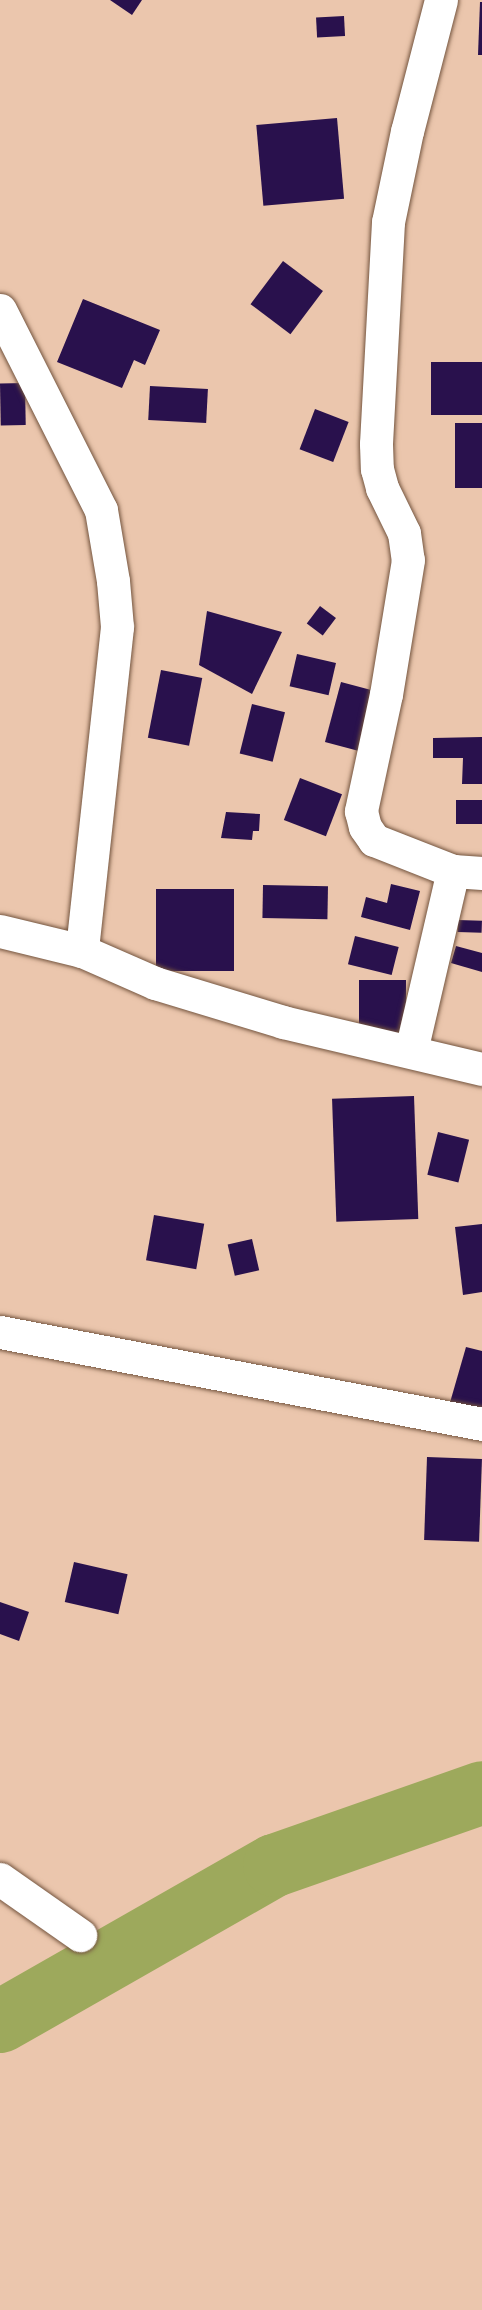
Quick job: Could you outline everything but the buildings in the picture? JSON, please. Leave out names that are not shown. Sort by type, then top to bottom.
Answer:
[{"type":"street","points":[[411,1051],[468,872],[374,840],[365,827],[361,811],[386,694],[408,560],[404,533],[382,488],[377,468],[376,444],[388,222],[407,130],[441,0]]},
{"type":"street","points":[[0,310],[101,510],[112,581],[117,627],[82,951]]},
{"type":"street","points":[[0,931],[82,951],[155,983],[283,1022],[482,1069]]},
{"type":"street","points":[[0,1332],[482,1424]]},
{"type":"street","points":[[0,1879],[80,1935]]},
{"type":"waterway","points":[[0,2021],[274,1865],[482,1792]]}]
